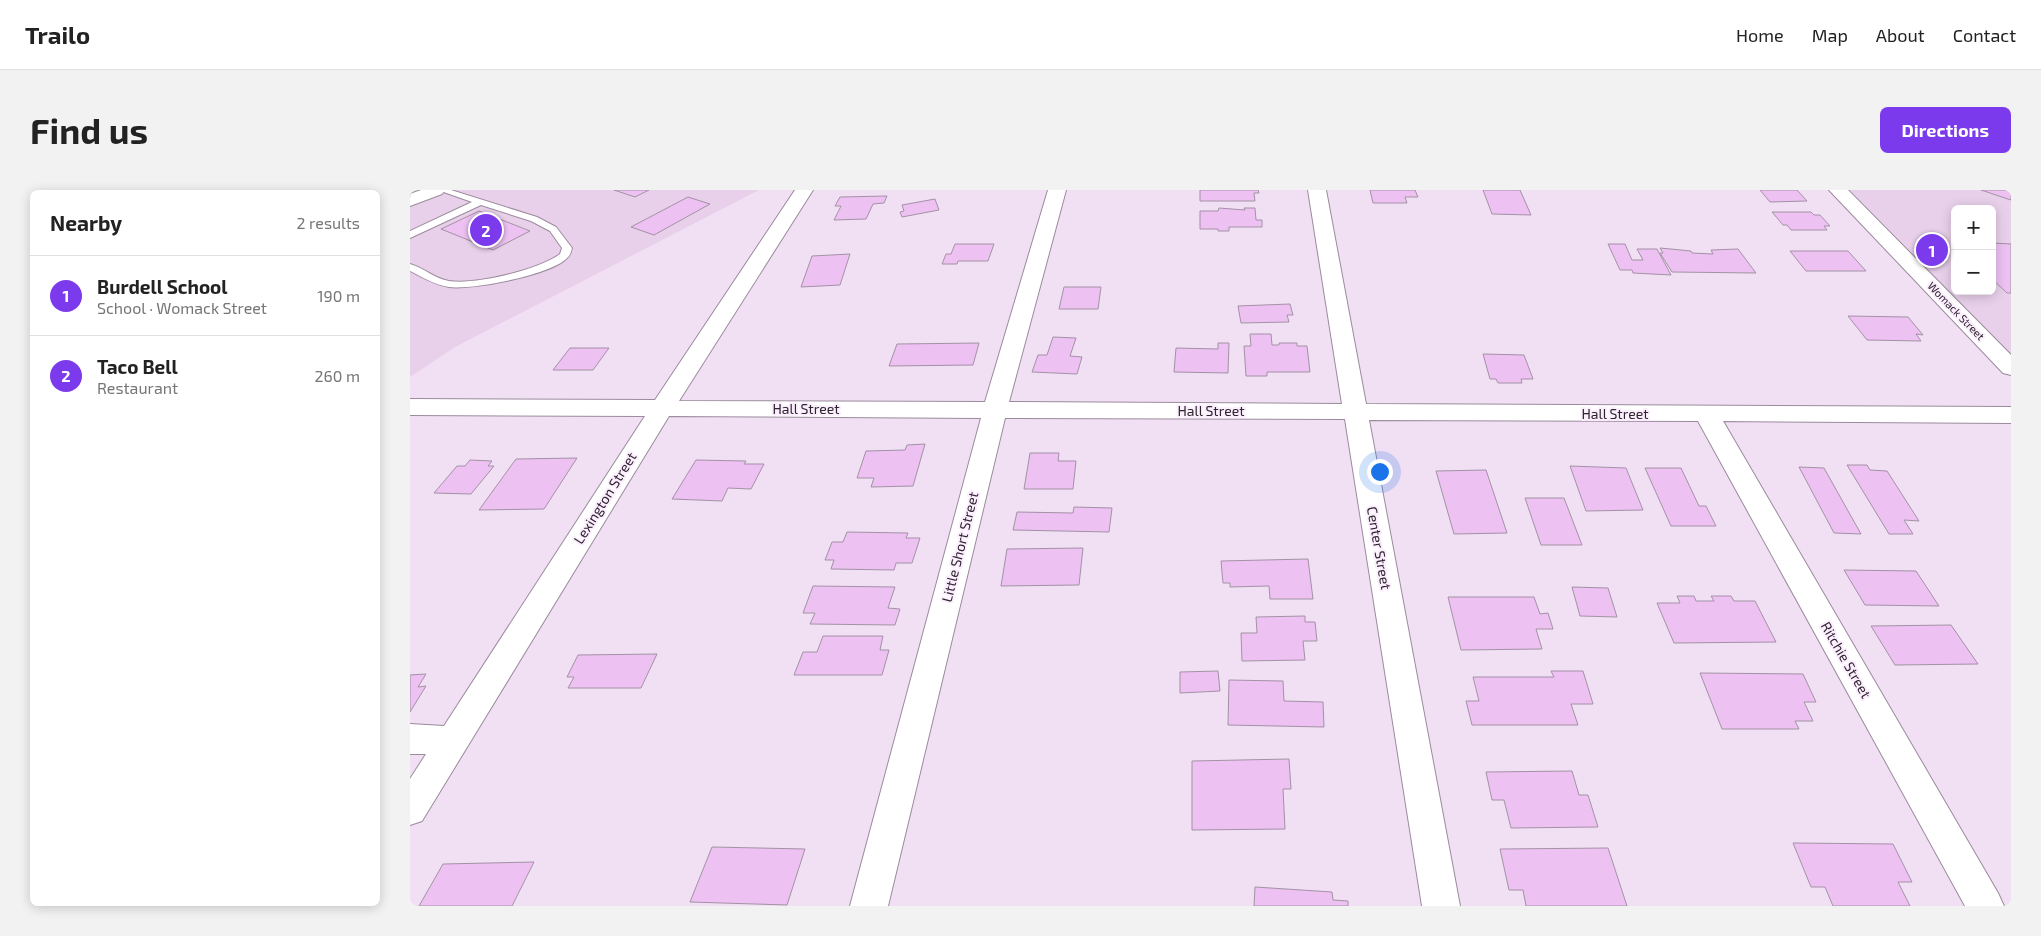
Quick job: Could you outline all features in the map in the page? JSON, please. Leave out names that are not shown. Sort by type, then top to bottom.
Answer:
[{"type":"main road","points":[[410,201],[436,190]]},
{"type":"main road","name":"Lexington Street","points":[[410,809],[662,408],[804,190]]},
{"type":"main road","name":"Little Short Street","points":[[869,906],[995,410],[1057,190]]},
{"type":"main road","name":"Center Street","points":[[1317,190],[1441,906]]},
{"type":"main road","name":"Womack Street","points":[[1838,190],[2011,368]]},
{"type":"main road","name":"Hall Street","points":[[410,407],[2011,415]]},
{"type":"main road","name":"Ritchie Street","points":[[1707,414],[1985,906]]},
{"type":"main road","points":[[410,739],[452,741]]},
{"type":"lane","points":[[410,267],[448,284],[462,285],[504,278],[543,267],[563,256],[567,248],[553,229],[534,219],[442,190]]},
{"type":"lane","points":[[410,235],[480,202]]},
{"type":"shaded area","points":[[410,190],[759,190],[455,347],[410,377]]},
{"type":"shaded area","points":[[1850,190],[2011,190],[2011,355],[1952,295],[1996,295],[1996,205],[1951,205],[1951,294]]},
{"type":"building","points":[[614,190],[649,190],[635,197]]},
{"type":"building","points":[[1200,190],[1258,190],[1259,193],[1254,193],[1255,201],[1200,201]]},
{"type":"building","points":[[1370,190],[1415,190],[1418,197],[1405,197],[1407,203],[1373,203]]},
{"type":"building","points":[[1483,190],[1520,190],[1531,215],[1492,214]]},
{"type":"building","points":[[1760,190],[1797,190],[1807,201],[1770,202]]},
{"type":"building","points":[[1981,190],[2011,190],[2011,200]]},
{"type":"building","points":[[887,196],[884,203],[873,204],[866,219],[834,220],[841,206],[835,206],[840,197]]},
{"type":"building","points":[[688,197],[710,204],[654,235],[631,227]]},
{"type":"building","points":[[935,199],[939,210],[902,217],[900,212],[904,211],[902,205]]},
{"type":"building","points":[[1219,208],[1245,210],[1244,208],[1255,208],[1256,220],[1262,220],[1262,227],[1229,227],[1229,231],[1200,229],[1200,211],[1218,211]]},
{"type":"building","points":[[479,211],[530,231],[493,250],[441,229]]},
{"type":"building","points":[[1772,212],[1811,212],[1814,215],[1820,215],[1830,226],[1824,226],[1827,230],[1791,230],[1787,225],[1783,225]]},
{"type":"building","points":[[1996,243],[2011,244],[2011,293],[2007,293],[1996,283]]},
{"type":"building","points":[[955,244],[994,244],[988,261],[958,261],[957,264],[942,264],[946,254],[951,254]]},
{"type":"building","points":[[1608,244],[1625,244],[1632,260],[1643,260],[1637,249],[1657,249],[1671,275],[1633,273],[1632,270],[1620,270]]},
{"type":"building","points":[[1660,248],[1713,254],[1711,250],[1738,249],[1756,273],[1672,272],[1660,253],[1663,253]]},
{"type":"building","points":[[1790,251],[1848,251],[1866,271],[1806,271]]},
{"type":"building","points":[[850,254],[840,285],[801,287],[812,256]]},
{"type":"building","points":[[1064,287],[1101,287],[1098,309],[1059,309]]},
{"type":"building","points":[[1290,304],[1293,315],[1287,315],[1289,322],[1241,323],[1238,306]]},
{"type":"building","points":[[1848,316],[1908,317],[1923,335],[1916,334],[1921,341],[1867,340]]},
{"type":"building","points":[[1250,334],[1271,334],[1272,345],[1297,343],[1297,346],[1307,346],[1310,372],[1267,372],[1267,376],[1246,376],[1244,346],[1251,346]]},
{"type":"building","points":[[1053,337],[1076,338],[1070,356],[1082,357],[1077,374],[1032,372],[1038,355],[1047,355]]},
{"type":"building","points":[[979,343],[973,365],[889,366],[897,344]]},
{"type":"building","points":[[1218,343],[1229,343],[1228,373],[1174,372],[1176,348],[1218,349]]},
{"type":"building","points":[[570,348],[609,348],[593,370],[553,370]]},
{"type":"building","points":[[1483,354],[1524,355],[1533,379],[1521,379],[1522,383],[1498,383],[1496,379],[1490,379]]},
{"type":"building","points":[[925,444],[913,486],[871,487],[874,478],[857,478],[866,451],[905,450],[907,445]]},
{"type":"building","points":[[1030,453],[1059,453],[1058,461],[1076,461],[1073,489],[1024,489]]},
{"type":"building","points":[[577,458],[544,509],[479,510],[516,459]]},
{"type":"building","points":[[470,460],[492,461],[488,466],[494,466],[471,494],[434,493],[457,466],[465,466]]},
{"type":"building","points":[[696,460],[746,461],[744,464],[764,464],[751,489],[728,488],[722,501],[672,499]]},
{"type":"building","points":[[1847,465],[1867,465],[1870,470],[1887,471],[1919,521],[1904,520],[1913,534],[1889,534]]},
{"type":"building","points":[[1570,466],[1626,468],[1643,510],[1586,511]]},
{"type":"building","points":[[1799,467],[1824,468],[1861,534],[1834,533]]},
{"type":"building","points":[[1645,468],[1681,468],[1699,506],[1706,506],[1716,526],[1671,526]]},
{"type":"building","points":[[1486,470],[1507,533],[1454,534],[1436,471]]},
{"type":"building","points":[[1525,498],[1564,498],[1582,545],[1541,545]]},
{"type":"building","points":[[1074,507],[1112,508],[1109,532],[1013,530],[1017,512],[1073,513]]},
{"type":"building","points":[[847,532],[908,533],[906,538],[920,538],[912,563],[896,563],[894,570],[831,569],[834,560],[825,560],[832,542],[843,542]]},
{"type":"building","points":[[1083,548],[1079,585],[1001,586],[1007,549]]},
{"type":"building","points":[[1308,559],[1313,599],[1270,599],[1269,586],[1230,587],[1230,583],[1223,583],[1221,561]]},
{"type":"building","points":[[1844,570],[1916,571],[1939,606],[1865,605]]},
{"type":"building","points":[[813,586],[895,587],[888,608],[900,609],[895,625],[810,624],[815,613],[803,613]]},
{"type":"building","points":[[1572,587],[1608,588],[1617,617],[1580,616]]},
{"type":"building","points":[[1677,596],[1694,596],[1696,601],[1714,601],[1711,596],[1731,596],[1734,601],[1755,601],[1776,642],[1674,643],[1657,603],[1680,603]]},
{"type":"building","points":[[1448,597],[1534,597],[1540,614],[1548,613],[1553,629],[1536,629],[1542,649],[1461,650]]},
{"type":"building","points":[[1305,616],[1305,622],[1315,622],[1317,641],[1303,641],[1305,660],[1242,661],[1241,633],[1257,633],[1256,617]]},
{"type":"building","points":[[1951,625],[1978,664],[1895,665],[1871,626]]},
{"type":"building","points":[[823,636],[883,636],[880,650],[889,650],[882,675],[794,675],[803,652],[817,652]]},
{"type":"building","points":[[657,654],[641,688],[568,688],[574,677],[567,677],[578,655]]},
{"type":"building","points":[[1218,671],[1220,691],[1180,693],[1180,672]]},
{"type":"building","points":[[1551,671],[1583,671],[1593,704],[1571,704],[1578,725],[1472,725],[1466,701],[1479,701],[1473,677],[1554,677]]},
{"type":"building","points":[[1700,673],[1803,674],[1816,702],[1804,702],[1813,721],[1795,721],[1799,729],[1722,729]]},
{"type":"building","points":[[426,674],[418,687],[426,686],[410,712],[410,675]]},
{"type":"building","points":[[1229,680],[1283,681],[1284,701],[1323,702],[1324,727],[1228,725]]},
{"type":"building","points":[[1289,759],[1291,789],[1283,789],[1285,829],[1192,830],[1192,761]]},
{"type":"building","points":[[1572,771],[1579,795],[1588,795],[1598,827],[1511,828],[1504,800],[1492,800],[1486,772]]},
{"type":"building","points":[[1793,843],[1893,844],[1912,882],[1898,882],[1910,906],[1833,906],[1825,887],[1811,887]]},
{"type":"building","points":[[712,847],[805,849],[787,905],[690,902]]},
{"type":"building","points":[[1608,848],[1627,906],[1526,906],[1523,890],[1509,890],[1500,849]]},
{"type":"building","points":[[534,862],[512,906],[419,906],[443,864]]},
{"type":"building","points":[[1255,887],[1332,892],[1333,900],[1348,901],[1348,906],[1254,906]]},
{"type":"place","name":"Taco Bell","points":[[486,230]]},
{"type":"place","name":"Burdell School","points":[[1932,250]]}]
